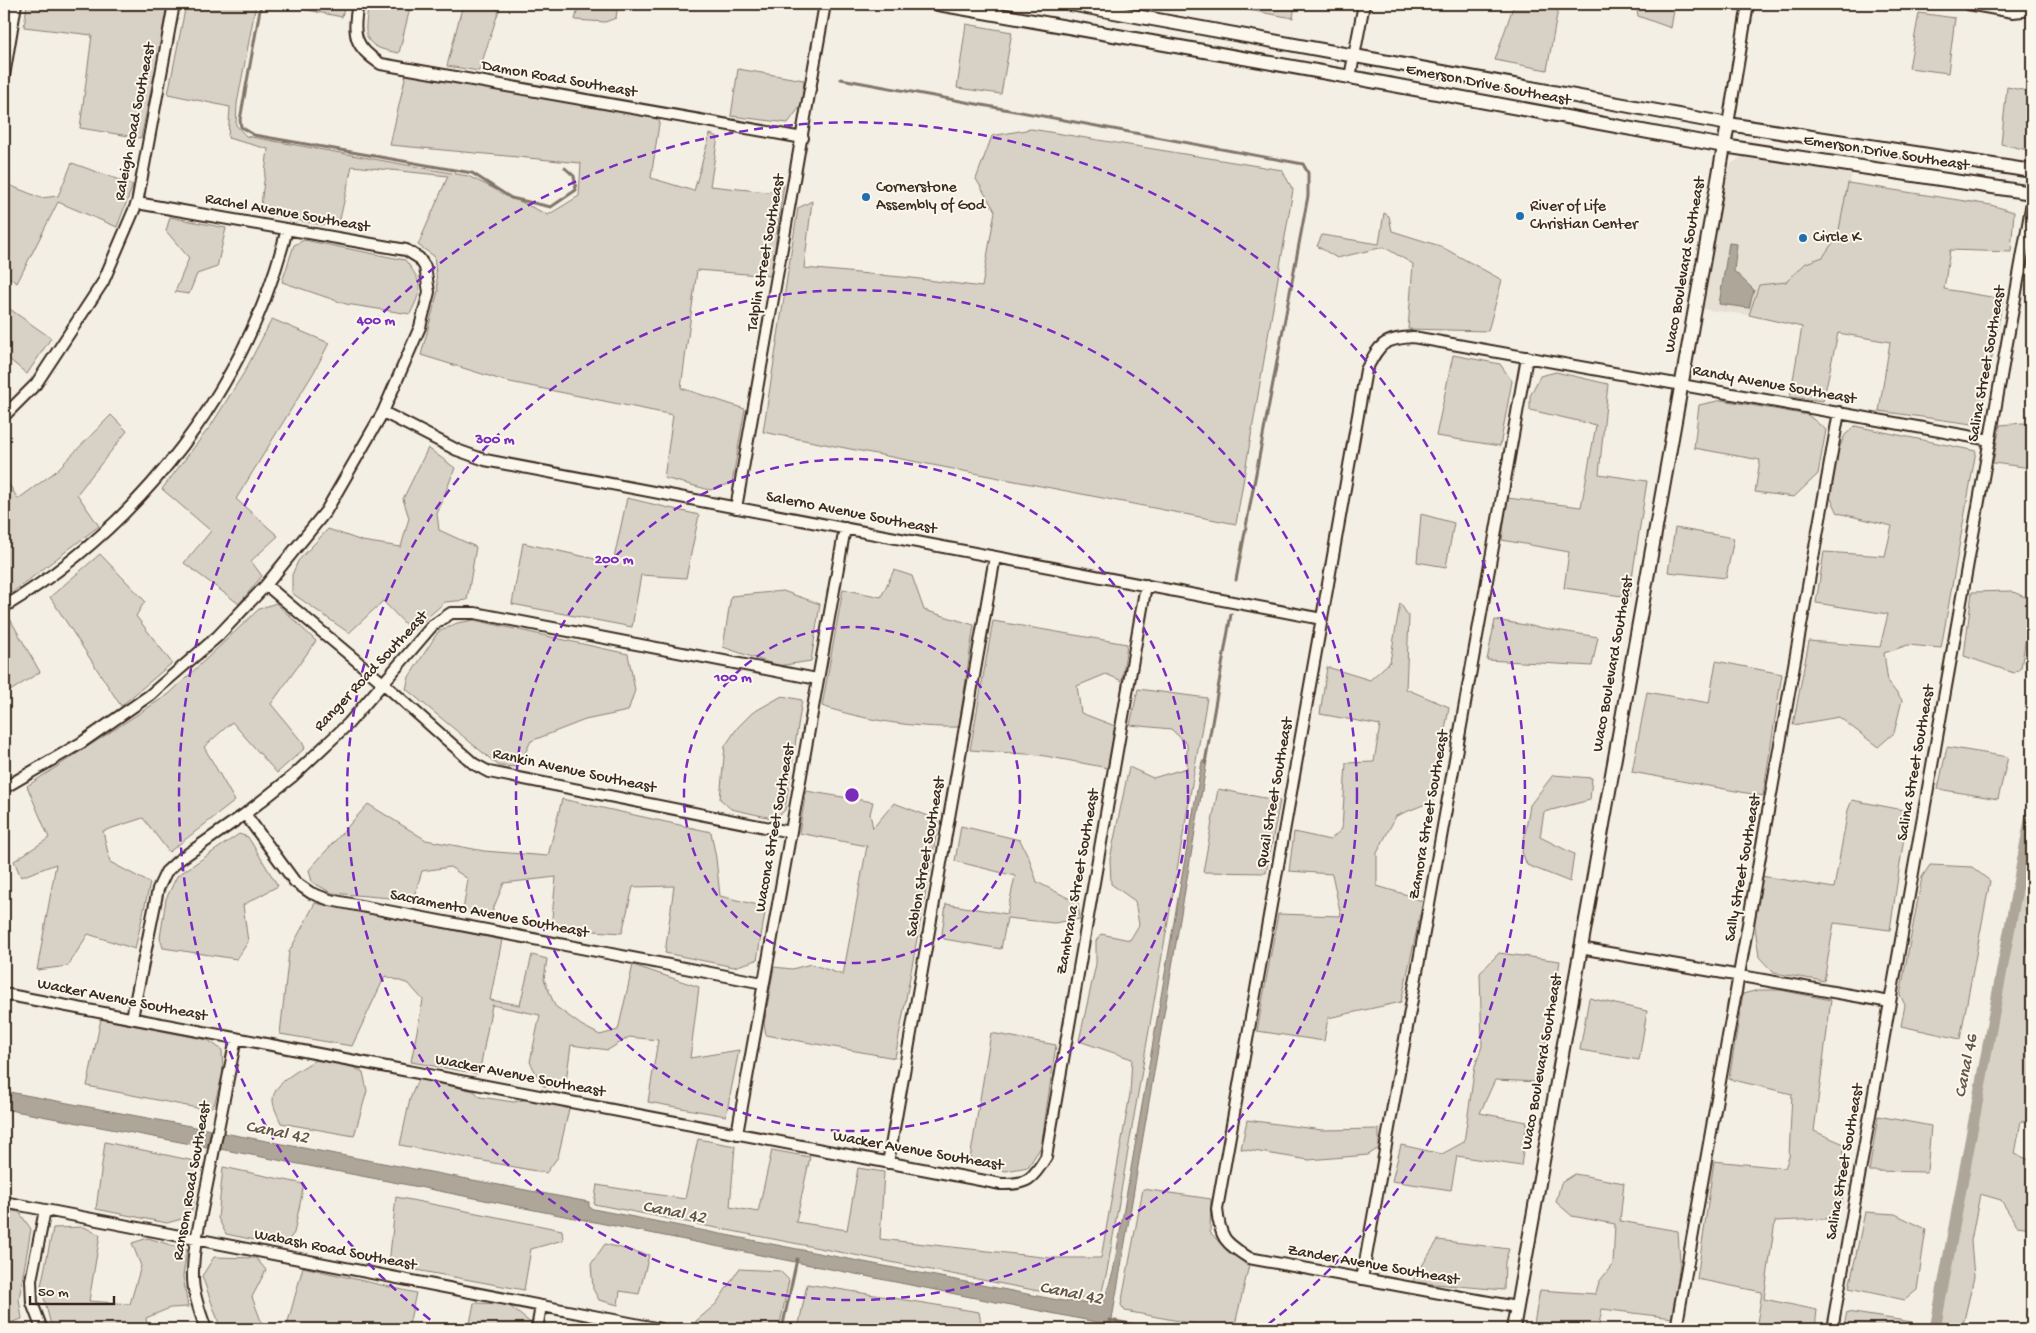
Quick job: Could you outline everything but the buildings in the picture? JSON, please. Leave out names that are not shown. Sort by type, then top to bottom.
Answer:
[{"type":"street","points":[[4,76],[16,4]]},
{"type":"street","name":"Raleigh Road Southeast","points":[[4,416],[36,384],[103,282],[137,203],[174,4]]},
{"type":"street","name":"Damon Road Southeast","points":[[358,4],[354,23],[356,38],[366,54],[381,64],[803,138]]},
{"type":"street","name":"Talplin Street Southeast","points":[[736,508],[803,138],[825,4]]},
{"type":"street","name":"Emerson Drive Southeast","points":[[938,4],[1724,146],[2032,192]]},
{"type":"street","name":"Emerson Drive Southeast","points":[[1070,4],[1728,124],[2032,171]]},
{"type":"street","points":[[1350,77],[1364,4]]},
{"type":"street","name":"Waco Boulevard Southeast","points":[[1513,1329],[1748,4]]},
{"type":"street","points":[[1968,4],[2013,12],[2032,10]]},
{"type":"street","name":"Salina Street Southeast","points":[[1832,1329],[2032,202]]},
{"type":"street","name":"Rachel Avenue Southeast","points":[[137,203],[406,250],[419,258],[425,267],[429,292],[420,327],[383,412]]},
{"type":"street","points":[[4,607],[31,591],[73,560],[126,512],[173,460],[211,404],[241,353],[263,308],[278,265],[287,229]]},
{"type":"street","name":"Randy Avenue Southeast","points":[[1378,347],[1394,338],[1413,338],[1990,440]]},
{"type":"street","name":"Quail Street Southeast","points":[[1228,1244],[1219,1228],[1218,1209],[1366,370],[1378,347]]},
{"type":"street","name":"Zamora Street Southeast","points":[[1362,1279],[1527,357]]},
{"type":"street","points":[[4,788],[82,743],[150,695],[218,636],[266,585],[326,511],[383,412]]},
{"type":"street","name":"Salerno Avenue Southeast","points":[[383,412],[457,450],[485,460],[1322,619]]},
{"type":"street","name":"Sally Street Southeast","points":[[1676,1329],[1740,976],[1838,412]]},
{"type":"street","name":"Wacona Street Southeast","points":[[736,1134],[845,528]]},
{"type":"street","name":"Sablon Street Southeast","points":[[888,1163],[995,557]]},
{"type":"street","name":"Rankin Avenue Southeast","points":[[266,585],[474,764],[489,772],[790,832]]},
{"type":"street","name":"Zambrana Street Southeast","points":[[1030,1179],[1046,1157],[1146,585]]},
{"type":"street","name":"Ranger Road Southeast","points":[[132,1018],[158,889],[166,872],[179,860],[245,814],[293,776],[348,724],[432,626],[450,613],[475,613],[817,680]]},
{"type":"street","name":"Sacramento Avenue Southeast","points":[[245,814],[295,882],[311,893],[330,900],[763,983]]},
{"type":"street","points":[[1580,948],[1890,1002]]},
{"type":"street","name":"Wacker Avenue Southeast","points":[[4,994],[1001,1184],[1017,1185],[1030,1179]]},
{"type":"street","name":"Ransom Road Southeast","points":[[206,1329],[194,1298],[192,1273],[196,1240],[236,1038]]},
{"type":"street","name":"Wabash Road Southeast","points":[[4,1202],[661,1329]]},
{"type":"street","points":[[42,1329],[32,1303],[31,1280],[45,1210]]},
{"type":"street","name":"Zander Avenue Southeast","points":[[1228,1244],[1249,1258],[1516,1307]]},
{"type":"street","points":[[537,1329],[541,1306]]},
{"type":"shaded area","points":[[27,4],[167,4],[141,138],[80,128],[92,35],[24,27]]},
{"type":"shaded area","points":[[186,4],[256,4],[237,104],[236,125],[246,136],[468,176],[548,215],[579,196],[581,163],[390,145],[406,74],[660,117],[651,178],[694,191],[710,134],[718,137],[710,186],[768,192],[784,184],[771,276],[697,270],[681,388],[745,409],[732,483],[710,490],[664,478],[673,415],[505,381],[421,355],[438,291],[434,256],[418,245],[448,176],[352,166],[340,219],[322,225],[260,213],[268,149],[228,138],[230,107],[168,94]]},
{"type":"shaded area","points":[[278,4],[345,4],[342,17]]},
{"type":"shaded area","points":[[369,4],[411,4],[399,53],[378,47],[368,39],[366,25]]},
{"type":"shaded area","points":[[463,4],[484,4],[499,10],[479,71],[447,66]]},
{"type":"shaded area","points":[[579,4],[618,4],[616,18],[605,22],[575,20]]},
{"type":"shaded area","points":[[1215,4],[1295,4],[1293,18]]},
{"type":"shaded area","points":[[1514,4],[1559,4],[1547,70],[1495,60]]},
{"type":"shaded area","points":[[1636,4],[1675,4],[1671,28],[1638,16]]},
{"type":"shaded area","points":[[1919,13],[1955,18],[1948,73],[1909,68]]},
{"type":"shaded area","points":[[966,24],[1012,32],[1001,94],[957,88]]},
{"type":"shaded area","points":[[738,69],[804,80],[802,104],[788,123],[731,116]]},
{"type":"shaded area","points":[[2007,87],[2032,92],[2032,151],[2001,144]]},
{"type":"shaded area","points":[[1031,129],[1282,170],[1293,190],[1236,524],[763,432],[798,208],[812,201],[804,268],[912,278],[982,287],[995,211],[976,179],[992,136]]},
{"type":"shaded area","points":[[1743,156],[1852,173],[1838,235],[1823,257],[1806,263],[1786,282],[1759,285],[1749,315],[1701,309],[1722,193],[1730,165]]},
{"type":"shaded area","points":[[72,163],[133,185],[117,227],[58,202],[17,283],[4,274],[4,183],[41,198],[58,196]]},
{"type":"shaded area","points":[[1848,183],[1991,205],[2014,212],[2011,252],[1950,250],[1944,289],[2003,299],[1979,425],[1879,411],[1890,342],[1838,333],[1823,401],[1790,397],[1802,327],[1749,315],[1759,285],[1786,282],[1806,263],[1823,257],[1838,235]]},
{"type":"shaded area","points":[[1384,213],[1389,216],[1392,231],[1440,246],[1502,280],[1488,331],[1408,329],[1413,264],[1384,247],[1337,258],[1317,246],[1322,235],[1379,244]]},
{"type":"shaded area","points":[[170,217],[226,228],[217,267],[197,274],[189,294],[175,292],[189,258],[166,231]]},
{"type":"shaded area","points":[[304,240],[405,260],[415,274],[419,286],[419,292],[410,314],[346,304],[282,282],[294,245]]},
{"type":"shaded area","points":[[1729,243],[1737,244],[1734,271],[1754,290],[1749,308],[1719,304]]},
{"type":"shaded area","points":[[4,305],[51,338],[27,374],[4,355]]},
{"type":"shaded area","points":[[272,319],[329,343],[314,372],[236,499],[278,536],[251,561],[262,576],[239,604],[184,563],[211,531],[162,489],[212,424],[245,371]]},
{"type":"shaded area","points":[[1453,355],[1500,364],[1512,381],[1500,446],[1436,436]]},
{"type":"shaded area","points":[[1556,372],[1608,384],[1599,474],[1647,481],[1629,597],[1564,588],[1569,552],[1502,540],[1507,498],[1581,507],[1596,425],[1530,410],[1530,396],[1540,376]]},
{"type":"shaded area","points":[[1722,400],[1808,415],[1826,430],[1818,474],[1794,497],[1755,492],[1760,460],[1694,448],[1699,405]]},
{"type":"shaded area","points":[[111,415],[127,431],[77,494],[99,526],[4,599],[4,476],[18,499],[55,472]]},
{"type":"shaded area","points":[[2032,424],[2032,468],[1993,463],[2000,425]]},
{"type":"shaded area","points":[[1855,426],[1976,451],[1941,648],[1908,645],[1884,653],[1888,682],[1902,700],[1894,733],[1878,747],[1839,717],[1793,725],[1809,641],[1880,647],[1888,614],[1816,603],[1824,552],[1885,556],[1892,526],[1838,513],[1830,497],[1837,453],[1845,435]]},
{"type":"shaded area","points":[[428,448],[455,468],[437,514],[439,530],[476,547],[467,600],[445,602],[412,631],[383,601],[349,633],[292,593],[292,575],[298,561],[328,529],[362,541],[401,547],[409,518],[403,499]]},
{"type":"shaded area","points":[[627,498],[699,515],[686,578],[641,575],[632,627],[512,604],[523,543],[613,563]]},
{"type":"shaded area","points":[[1421,514],[1454,523],[1446,567],[1417,562]]},
{"type":"shaded area","points":[[1675,528],[1734,538],[1726,578],[1668,572]]},
{"type":"shaded area","points":[[100,554],[145,601],[136,616],[172,663],[121,706],[50,597]]},
{"type":"shaded area","points":[[894,570],[912,576],[924,610],[974,625],[959,727],[889,722],[822,706],[843,589],[881,597]]},
{"type":"shaded area","points":[[783,591],[820,604],[811,661],[778,666],[723,647],[731,596]]},
{"type":"shaded area","points":[[2011,591],[2032,600],[2021,668],[2014,673],[1964,656],[1972,592]]},
{"type":"shaded area","points":[[276,603],[316,641],[271,704],[305,748],[277,773],[232,722],[204,747],[235,801],[169,852],[143,818],[103,831],[110,862],[150,883],[135,949],[88,934],[68,966],[37,970],[56,864],[21,877],[14,861],[49,838],[27,786],[169,694],[259,609]]},
{"type":"shaded area","points":[[1400,603],[1409,617],[1406,689],[1449,707],[1433,801],[1396,816],[1377,853],[1377,886],[1411,896],[1423,902],[1401,1002],[1328,1018],[1324,1041],[1257,1031],[1278,914],[1341,916],[1332,874],[1289,871],[1294,832],[1330,840],[1342,829],[1346,763],[1374,762],[1380,725],[1320,714],[1327,667],[1370,680],[1390,662]]},
{"type":"shaded area","points":[[10,619],[40,672],[7,693],[4,687],[4,623]]},
{"type":"shaded area","points":[[474,620],[628,654],[635,690],[628,711],[585,720],[531,741],[518,767],[499,766],[406,689],[409,677],[438,632],[457,623]]},
{"type":"shaded area","points":[[1495,620],[1598,637],[1592,666],[1487,660]]},
{"type":"shaded area","points":[[993,621],[1127,644],[1122,681],[1106,674],[1077,686],[1081,713],[1115,726],[1108,768],[1040,755],[970,750]]},
{"type":"shaded area","points":[[1716,661],[1782,674],[1763,796],[1632,772],[1647,692],[1709,703]]},
{"type":"shaded area","points":[[1138,689],[1207,698],[1107,1271],[1100,1299],[1064,1296],[594,1204],[597,1185],[685,1199],[698,1139],[735,1146],[730,1207],[758,1212],[772,1150],[810,1157],[796,1222],[847,1230],[858,1168],[884,1172],[880,1239],[1051,1258],[1101,1258],[1130,1094],[1132,1059],[1079,1041],[1096,964],[1096,941],[1101,934],[1130,940],[1139,925],[1135,901],[1111,884],[1110,859],[1129,767],[1153,778],[1187,768],[1187,744],[1171,729],[1130,725]]},
{"type":"shaded area","points":[[782,696],[802,700],[785,810],[776,819],[731,809],[720,799],[725,746],[738,727],[752,713]]},
{"type":"shaded area","points":[[1947,747],[2008,757],[1998,799],[1938,789]]},
{"type":"shaded area","points":[[1202,761],[1207,761],[1111,1325],[220,1149],[224,1133],[589,1202],[589,1207],[593,1209],[1063,1301],[1103,1303],[1113,1272]]},
{"type":"shaded area","points":[[1553,775],[1592,778],[1590,800],[1544,812],[1540,837],[1574,854],[1570,882],[1527,865],[1522,852],[1530,805]]},
{"type":"shaded area","points":[[1218,789],[1280,801],[1266,873],[1203,872]]},
{"type":"shaded area","points":[[806,791],[873,802],[870,814],[873,828],[894,803],[939,820],[895,1058],[766,1035],[764,1024],[774,967],[792,969],[811,964],[843,975],[867,846],[799,833]]},
{"type":"shaded area","points":[[562,799],[711,832],[720,896],[766,907],[757,960],[734,967],[665,953],[674,886],[633,887],[622,933],[551,928],[556,877],[504,883],[490,916],[463,911],[468,879],[450,867],[422,871],[413,900],[332,893],[312,882],[309,870],[368,804],[426,840],[484,851],[548,856]]},
{"type":"shaded area","points":[[1852,800],[1908,811],[1890,930],[1834,923],[1824,981],[1774,973],[1759,957],[1754,920],[1761,876],[1834,888],[1848,810]]},
{"type":"shaded area","points":[[961,826],[1020,840],[1029,858],[1037,882],[1078,903],[1080,919],[1054,923],[1007,918],[1001,949],[944,939],[942,934],[946,904],[1007,914],[1015,876],[955,861]]},
{"type":"shaded area","points":[[2032,832],[2032,908],[2026,946],[2032,951],[2032,1122],[2021,1121],[2015,1154],[2032,1161],[2032,1228],[2017,1226],[2001,1200],[1980,1194],[1971,1241],[1974,1277],[1962,1329],[1939,1329]]},
{"type":"shaded area","points":[[239,834],[248,837],[278,886],[243,905],[248,942],[237,959],[163,948],[160,938],[166,899],[177,876]]},
{"type":"shaded area","points":[[1930,865],[1972,867],[1990,881],[1960,1039],[1901,1026],[1905,1005],[1900,995],[1922,877]]},
{"type":"shaded area","points":[[315,903],[502,940],[490,1000],[520,1005],[532,955],[547,959],[544,979],[555,1006],[581,1025],[600,1035],[618,1030],[633,965],[699,987],[690,1058],[739,1050],[726,1116],[648,1102],[658,1040],[629,1037],[608,1050],[571,1045],[565,1089],[543,1086],[530,1062],[540,1015],[492,1005],[479,1074],[411,1062],[423,1000],[409,984],[385,976],[352,1046],[280,1034],[289,952]]},
{"type":"shaded area","points":[[1499,953],[1560,961],[1540,1082],[1495,1080],[1480,1113],[1527,1122],[1521,1166],[1457,1156],[1451,1190],[1392,1181],[1401,1145],[1442,1154],[1464,1142],[1475,1066],[1482,1046],[1480,973]]},
{"type":"shaded area","points":[[1758,990],[1780,990],[1831,1000],[1814,1131],[1844,1144],[1842,1203],[1826,1219],[1775,1221],[1764,1299],[1817,1310],[1815,1329],[1756,1329],[1762,1292],[1697,1279],[1714,1161],[1785,1168],[1789,1157],[1792,1094],[1729,1079],[1743,994]]},
{"type":"shaded area","points":[[1589,998],[1647,1011],[1639,1060],[1580,1050]]},
{"type":"shaded area","points":[[101,1019],[208,1040],[222,1050],[223,1074],[214,1105],[207,1110],[87,1086]]},
{"type":"shaded area","points":[[991,1033],[1056,1045],[1041,1147],[1028,1167],[1006,1171],[974,1165],[970,1159]]},
{"type":"shaded area","points":[[315,1060],[342,1062],[363,1072],[367,1091],[354,1136],[281,1123],[274,1106],[274,1093],[289,1077]]},
{"type":"shaded area","points":[[418,1079],[474,1091],[480,1097],[514,1102],[532,1098],[569,1109],[558,1157],[546,1173],[400,1145],[410,1099]]},
{"type":"shaded area","points":[[4,1091],[211,1130],[207,1147],[4,1109]]},
{"type":"shaded area","points":[[1878,1116],[1931,1126],[1927,1172],[1869,1171]]},
{"type":"shaded area","points":[[1247,1120],[1322,1130],[1379,1129],[1379,1148],[1368,1155],[1309,1160],[1241,1149]]},
{"type":"shaded area","points":[[105,1142],[199,1162],[193,1206],[189,1217],[167,1223],[96,1209]]},
{"type":"shaded area","points":[[223,1167],[304,1184],[294,1233],[284,1246],[226,1234],[218,1218]]},
{"type":"shaded area","points":[[1575,1174],[1624,1183],[1620,1221],[1678,1231],[1680,1262],[1673,1318],[1602,1309],[1598,1329],[1533,1329],[1540,1290],[1596,1294],[1599,1282],[1613,1264],[1615,1224],[1572,1216],[1556,1202],[1561,1183]]},
{"type":"shaded area","points":[[1143,1189],[1211,1199],[1210,1232],[1227,1251],[1249,1265],[1234,1329],[1222,1329],[1125,1311],[1121,1305]]},
{"type":"shaded area","points":[[396,1197],[562,1230],[563,1240],[531,1249],[524,1290],[389,1265]]},
{"type":"shaded area","points":[[4,1210],[19,1212],[31,1229],[19,1299],[22,1319],[4,1325]]},
{"type":"shaded area","points":[[1865,1212],[1895,1214],[1926,1229],[1917,1290],[1905,1300],[1849,1288]]},
{"type":"shaded area","points":[[84,1227],[100,1235],[89,1301],[130,1304],[141,1266],[132,1243],[148,1238],[187,1250],[183,1276],[188,1307],[170,1308],[146,1318],[148,1329],[52,1329],[41,1286],[53,1228]]},
{"type":"shaded area","points":[[1438,1240],[1509,1249],[1505,1262],[1504,1290],[1412,1282]]},
{"type":"shaded area","points":[[605,1244],[649,1255],[639,1294],[620,1291],[618,1305],[599,1300],[593,1289],[591,1264]]},
{"type":"shaded area","points":[[214,1257],[256,1258],[266,1270],[252,1297],[264,1329],[221,1329],[202,1276]]},
{"type":"shaded area","points":[[303,1267],[416,1293],[408,1329],[286,1329]]},
{"type":"shaded area","points":[[739,1269],[780,1271],[789,1280],[779,1329],[694,1329],[696,1321],[716,1304]]},
{"type":"shaded area","points":[[807,1284],[979,1312],[982,1329],[798,1329]]},
{"type":"shaded area","points":[[474,1303],[507,1304],[532,1324],[531,1329],[469,1329]]},
{"type":"shaded area","points":[[1847,1312],[1912,1322],[1911,1329],[1843,1329]]},
{"type":"waterway","points":[[261,4],[240,120],[241,127],[254,135],[472,173],[511,198],[551,207],[576,190],[574,176],[565,168]]},
{"type":"waterway","points":[[841,79],[1303,164],[1308,173],[1308,196],[1236,580]]},
{"type":"waterway","points":[[1205,763],[1231,614]]},
{"type":"waterway","name":"Canal 46","points":[[1935,1329],[2032,809]]},
{"type":"waterway","points":[[782,1329],[797,1259]]},
{"type":"waterway","points":[[1109,1320],[1157,1329]]},
{"type":"place","name":"Cornerstone Assembly of God","points":[[866,197]]},
{"type":"place","name":"River of Life Christian Center","points":[[1520,216]]},
{"type":"place","name":"Circle K","points":[[1803,238]]},
{"type":"water label","name":"Canal 42","points":[[277,1133]]},
{"type":"water label","name":"Canal 42","points":[[674,1213]]},
{"type":"water label","name":"Canal 42","points":[[1071,1294]]}]
